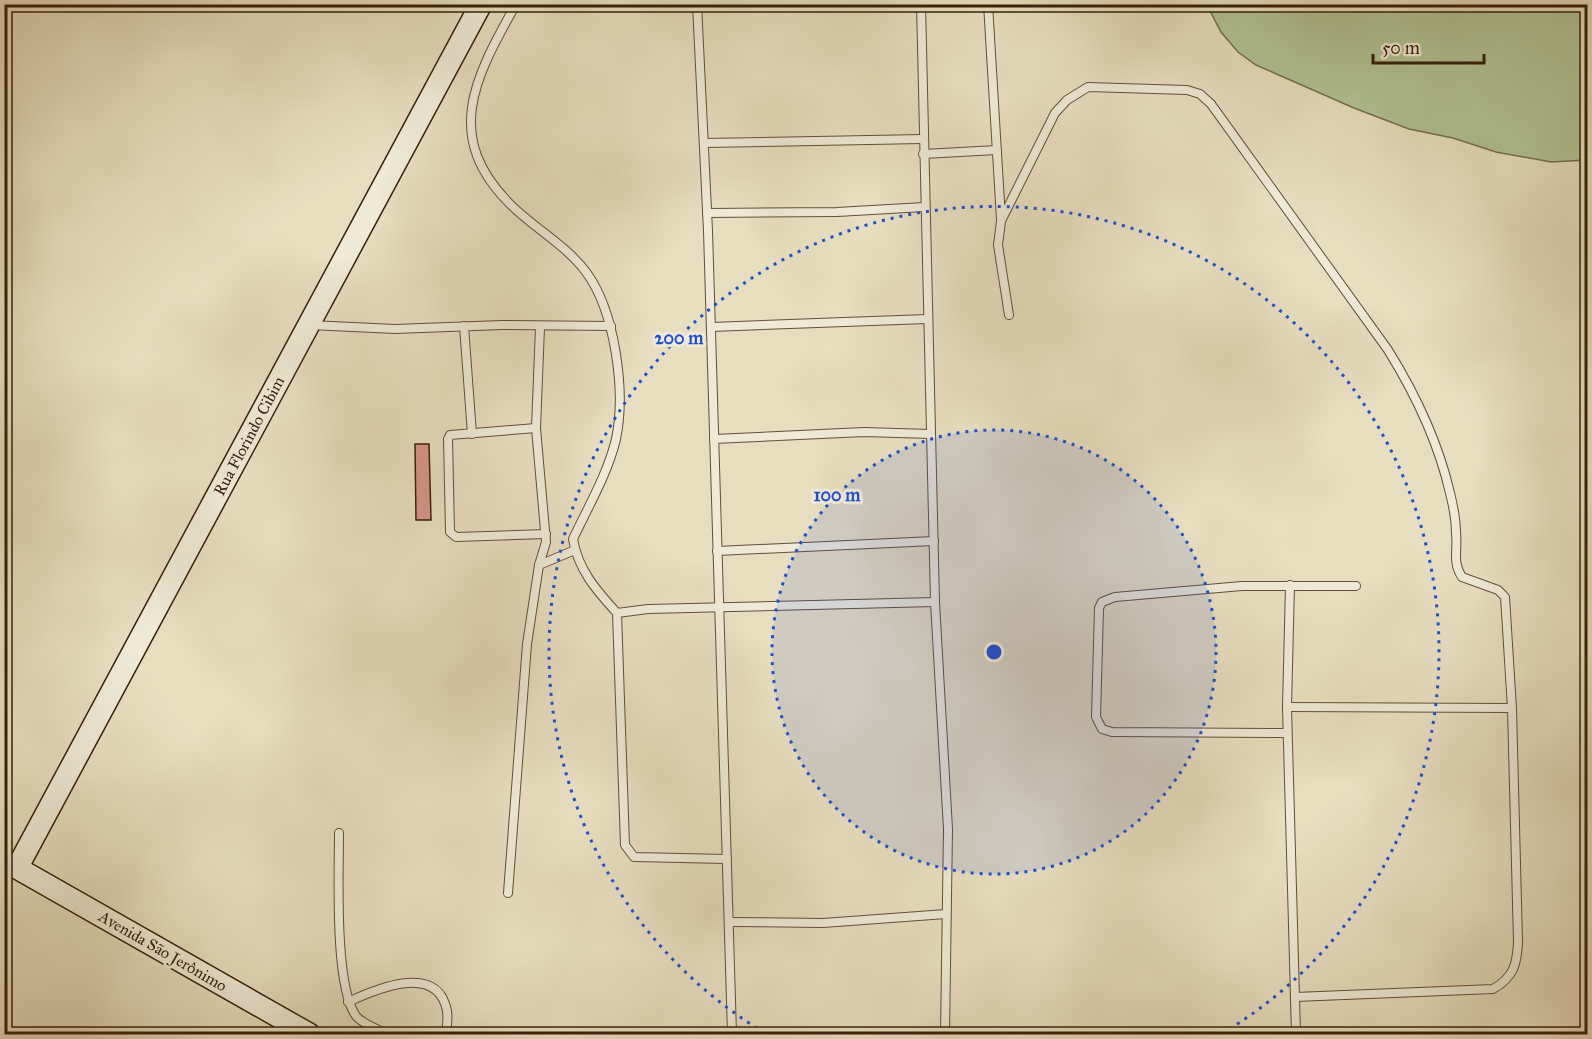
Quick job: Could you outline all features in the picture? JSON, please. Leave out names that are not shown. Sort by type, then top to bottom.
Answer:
[{"type":"street","name":"Rua Florindo Cibim","points":[[16,868],[481,4]]},
{"type":"street","name":"Avenida São Jerônimo","points":[[16,868],[309,1035]]},
{"type":"lane","points":[[516,4],[484,62],[470,105],[472,137],[482,169],[510,205],[586,272],[611,326],[620,391],[616,440],[573,539],[587,579],[617,614],[625,845],[634,857],[727,859]]},
{"type":"lane","points":[[697,4],[711,327],[732,1035]]},
{"type":"lane","points":[[766,4],[897,4]]},
{"type":"lane","points":[[921,4],[935,602],[948,829],[945,1035]]},
{"type":"lane","points":[[988,4],[1001,220],[998,245],[1008,315]]},
{"type":"lane","points":[[1001,220],[1055,113],[1080,90],[1096,86],[1187,90],[1200,94],[1211,104],[1388,350],[1411,388],[1441,457],[1451,495],[1457,534],[1455,564],[1462,577],[1498,590],[1505,597],[1512,708],[1518,942],[1514,972],[1505,982],[1493,989],[1294,997]]},
{"type":"lane","points":[[704,143],[923,139]]},
{"type":"lane","points":[[924,154],[997,150]]},
{"type":"lane","points":[[707,213],[837,212],[924,207]]},
{"type":"lane","points":[[711,327],[927,319]]},
{"type":"lane","points":[[309,325],[394,329],[464,326],[611,326]]},
{"type":"lane","points":[[464,326],[472,434]]},
{"type":"lane","points":[[508,893],[527,644],[539,565],[546,542],[536,428],[540,327]]},
{"type":"lane","points":[[536,428],[453,434],[448,439],[450,532],[456,537],[546,534]]},
{"type":"lane","points":[[714,439],[864,432],[931,434]]},
{"type":"lane","points":[[717,551],[934,541]]},
{"type":"lane","points":[[539,565],[575,550]]},
{"type":"lane","points":[[1287,733],[1112,732],[1102,729],[1096,717],[1099,608],[1105,599],[1200,589],[1290,585],[1356,586]]},
{"type":"lane","points":[[1290,585],[1287,733],[1296,1035]]},
{"type":"lane","points":[[617,614],[648,609],[935,602]]},
{"type":"lane","points":[[1287,707],[1512,708]]},
{"type":"lane","points":[[339,833],[338,923],[348,1002],[357,1018],[387,1035]]},
{"type":"lane","points":[[729,922],[823,922],[946,914]]},
{"type":"lane","points":[[348,1002],[384,986],[417,982],[437,991],[447,1010],[446,1035]]},
{"type":"green space","points":[[1207,5],[1587,5],[1587,160],[1551,162],[1496,152],[1453,138],[1409,129],[1354,108],[1256,65],[1238,52],[1221,32]]},
{"type":"building","points":[[415,444],[429,444],[431,520],[416,520]]}]
